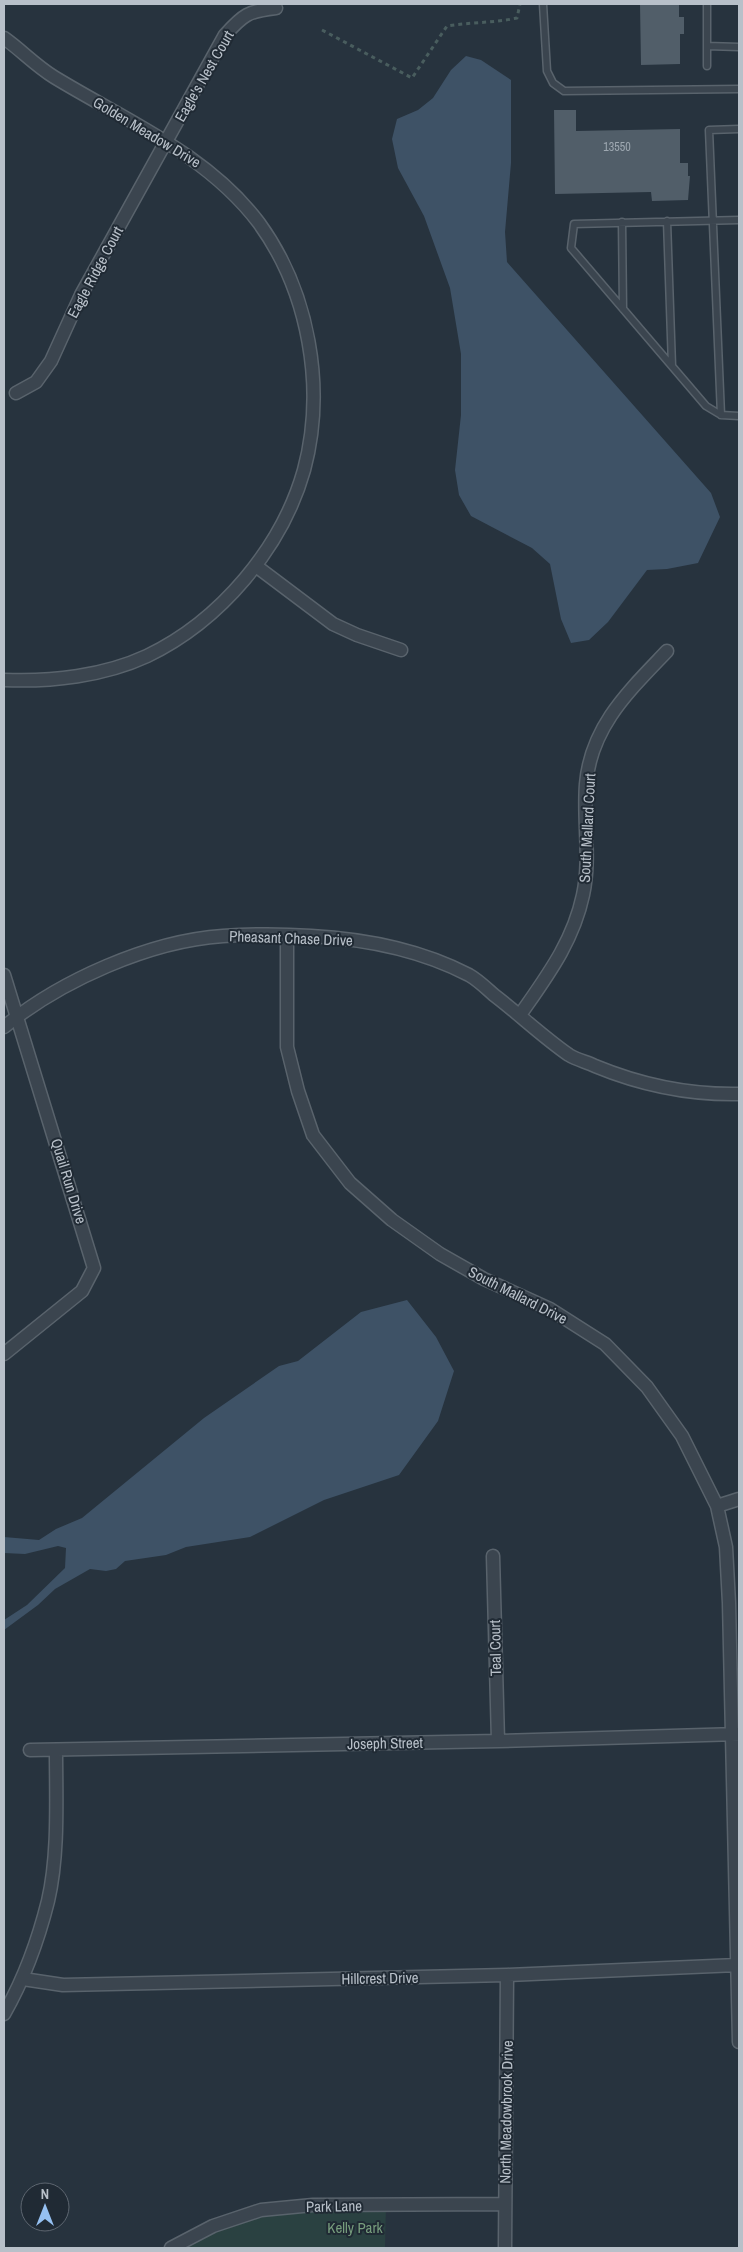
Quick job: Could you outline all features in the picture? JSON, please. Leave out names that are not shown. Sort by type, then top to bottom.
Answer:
[{"type":"street","name":"Eagle's Nest Court","points":[[166,142],[225,35],[242,16],[261,9],[276,8]]},
{"type":"street","name":"Golden Meadow Drive","points":[[4,38],[51,75],[196,160],[227,186],[259,224],[288,271],[306,323],[312,370],[312,423],[304,471],[284,519],[256,566],[217,607],[182,634],[147,656],[101,671],[57,679],[4,680]]},
{"type":"street","name":"Eagle Ridge Court","points":[[16,393],[36,382],[51,361],[81,295],[166,142]]},
{"type":"street","points":[[256,566],[333,624],[401,650]]},
{"type":"street","name":"South Mallard Court","points":[[520,1015],[561,956],[573,929],[584,894],[587,862],[586,784],[594,743],[620,699],[667,652]]},
{"type":"street","name":"Pheasant Chase Drive","points":[[4,1027],[66,986],[118,962],[168,946],[221,936],[287,935],[350,938],[406,949],[470,976],[571,1056],[625,1078],[674,1090],[739,1094]]},
{"type":"street","name":"South Mallard Drive","points":[[287,935],[287,1047],[298,1091],[313,1135],[350,1183],[392,1220],[440,1254],[484,1279],[550,1309],[605,1344],[647,1386],[682,1436],[717,1506],[726,1547],[735,1734],[739,2042]]},
{"type":"street","name":"Quail Run Drive","points":[[4,975],[94,1268],[82,1291],[4,1354]]},
{"type":"street","points":[[717,1506],[739,1499]]},
{"type":"street","name":"Teal Court","points":[[493,1556],[498,1741]]},
{"type":"street","name":"Joseph Street","points":[[30,1750],[498,1741],[735,1734]]},
{"type":"street","points":[[4,2014],[23,1979],[48,1900],[56,1833],[56,1750]]},
{"type":"street","name":"Hillcrest Drive","points":[[23,1979],[63,1984],[507,1975],[737,1966]]},
{"type":"street","name":"North Meadowbrook Drive","points":[[505,2248],[507,1975]]},
{"type":"street","name":"Park Lane","points":[[172,2248],[212,2226],[261,2210],[313,2206],[505,2204]]},
{"type":"lane","points":[[543,4],[547,71],[553,82],[564,91],[739,89]]},
{"type":"lane","points":[[706,4],[707,66]]},
{"type":"lane","points":[[707,46],[739,47]]},
{"type":"lane","points":[[721,415],[709,130],[739,129]]},
{"type":"lane","points":[[739,220],[574,224],[571,248],[706,406],[721,415],[739,416]]},
{"type":"lane","points":[[667,221],[672,366]]},
{"type":"lane","points":[[622,222],[623,309]]},
{"type":"path","points":[[322,30],[412,78],[447,26],[496,22],[517,18],[520,4]]},
{"type":"green space","name":"Kelly Park","points":[[386,2205],[385,2248],[171,2248],[261,2210]]},
{"type":"water","points":[[466,56],[481,60],[511,80],[511,163],[505,232],[507,262],[711,493],[720,517],[698,563],[667,569],[647,570],[608,622],[589,640],[571,643],[561,619],[550,564],[532,548],[471,516],[459,495],[455,470],[461,415],[461,354],[450,288],[424,216],[398,168],[392,139],[397,119],[418,110],[433,98],[451,70]]},
{"type":"water","points":[[407,1300],[436,1337],[454,1371],[438,1421],[399,1475],[324,1500],[250,1537],[186,1547],[166,1555],[125,1561],[116,1569],[106,1571],[90,1569],[55,1589],[38,1605],[4,1630],[4,1620],[27,1605],[65,1568],[66,1548],[58,1546],[25,1554],[4,1553],[4,1537],[39,1540],[56,1529],[82,1518],[204,1418],[279,1366],[298,1361],[361,1312]]},
{"type":"building","points":[[640,4],[679,4],[679,17],[684,17],[684,34],[680,34],[680,64],[641,65]]},
{"type":"building","points":[[554,110],[576,110],[576,131],[680,129],[680,163],[688,163],[688,176],[690,176],[688,200],[652,201],[651,192],[555,194]]}]
